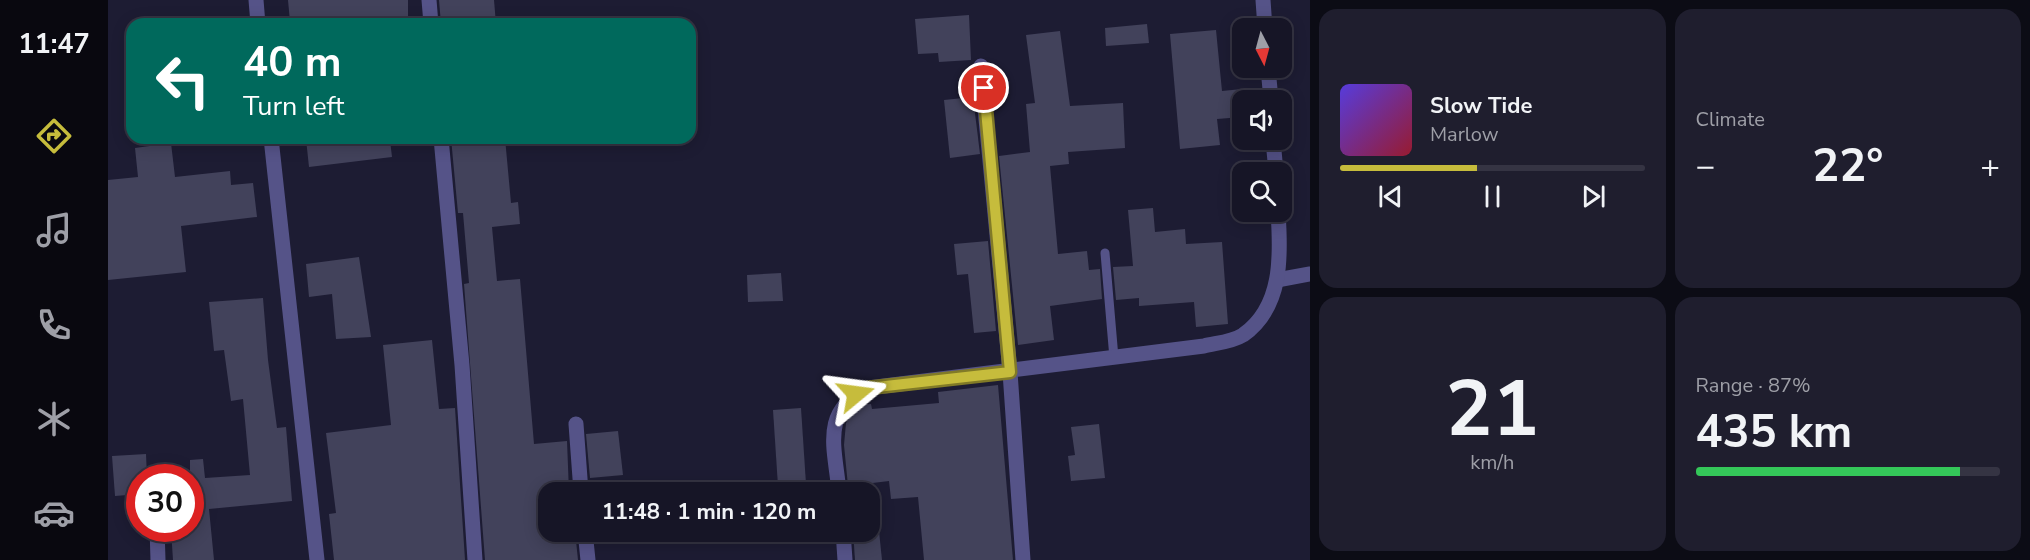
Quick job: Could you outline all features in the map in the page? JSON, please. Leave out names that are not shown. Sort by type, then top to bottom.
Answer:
[{"type":"street","points":[[256,0],[258,18]]},
{"type":"street","points":[[429,0],[430,18]]},
{"type":"street","points":[[1263,0],[1264,18]]},
{"type":"street","points":[[981,66],[1010,372],[1023,560]]},
{"type":"street","points":[[272,144],[316,560]]},
{"type":"street","points":[[442,144],[462,365],[475,560]]},
{"type":"street","points":[[838,482],[834,423],[845,401],[868,388],[1203,346],[1242,335],[1263,316],[1271,302],[1281,254],[1279,222]]},
{"type":"street","points":[[1277,280],[1310,274]]},
{"type":"street","points":[[576,424],[580,482]]},
{"type":"street","points":[[157,542],[158,560]]},
{"type":"street","points":[[586,542],[588,560]]},
{"type":"street","points":[[844,542],[845,560]]},
{"type":"lane","points":[[1105,253],[1114,358]]},
{"type":"building","points":[[288,0],[408,0],[408,16],[290,18]]},
{"type":"building","points":[[439,0],[494,0],[496,18],[440,18]]},
{"type":"building","points":[[969,15],[971,60],[939,62],[938,53],[918,54],[915,19]]},
{"type":"building","points":[[1147,24],[1149,43],[1106,46],[1105,28]]},
{"type":"building","points":[[1216,30],[1222,91],[1232,90],[1232,118],[1217,119],[1220,145],[1180,149],[1170,34]]},
{"type":"building","points":[[1060,31],[1070,106],[1123,103],[1125,148],[1068,152],[1069,164],[1050,166],[1058,254],[1087,251],[1089,270],[1100,269],[1102,299],[1050,306],[1054,340],[1018,345],[999,156],[1030,152],[1026,104],[1035,103],[1026,35]]},
{"type":"building","points":[[973,97],[980,154],[950,158],[944,100]]},
{"type":"building","points":[[171,144],[175,177],[230,171],[231,185],[253,183],[257,217],[181,226],[186,272],[108,280],[108,180],[138,177],[135,148]]},
{"type":"building","points":[[307,144],[390,144],[392,157],[309,167]]},
{"type":"building","points":[[452,144],[506,144],[511,203],[518,202],[520,224],[492,227],[497,281],[520,279],[534,444],[567,441],[569,482],[538,482],[538,542],[576,542],[578,560],[485,560],[464,284],[469,283],[463,213],[458,213]]},
{"type":"building","points":[[1153,208],[1155,232],[1185,229],[1186,244],[1222,242],[1228,324],[1196,327],[1194,302],[1139,306],[1139,298],[1116,300],[1113,267],[1133,266],[1128,210]]},
{"type":"building","points":[[988,241],[996,331],[974,333],[968,274],[957,275],[954,244]]},
{"type":"building","points":[[359,257],[371,337],[336,339],[332,294],[309,297],[306,264]]},
{"type":"building","points":[[781,273],[783,301],[748,302],[747,275]]},
{"type":"building","points":[[263,298],[277,428],[286,427],[292,501],[209,509],[214,560],[173,560],[172,542],[204,542],[204,468],[205,478],[250,475],[243,399],[231,401],[224,350],[214,351],[209,302]]},
{"type":"building","points":[[432,340],[439,409],[455,408],[465,560],[334,560],[329,514],[336,513],[326,433],[391,425],[383,345]]},
{"type":"building","points":[[998,385],[1013,560],[924,560],[918,497],[891,499],[889,481],[848,482],[844,445],[846,423],[859,405],[871,404],[872,409],[939,403],[938,392]]},
{"type":"building","points":[[801,408],[806,482],[778,482],[773,410]]},
{"type":"building","points":[[1099,424],[1105,478],[1071,481],[1068,456],[1075,455],[1071,427]]},
{"type":"building","points":[[618,431],[623,475],[590,478],[586,434]]},
{"type":"building","points":[[146,454],[146,464],[126,464],[126,495],[115,496],[112,456]]},
{"type":"building","points":[[203,459],[204,464],[190,464],[190,460]]},
{"type":"building","points":[[880,541],[882,560],[855,560],[854,542]]},
{"type":"route","points":[[856,394],[868,388],[1010,372],[984,88]]}]
